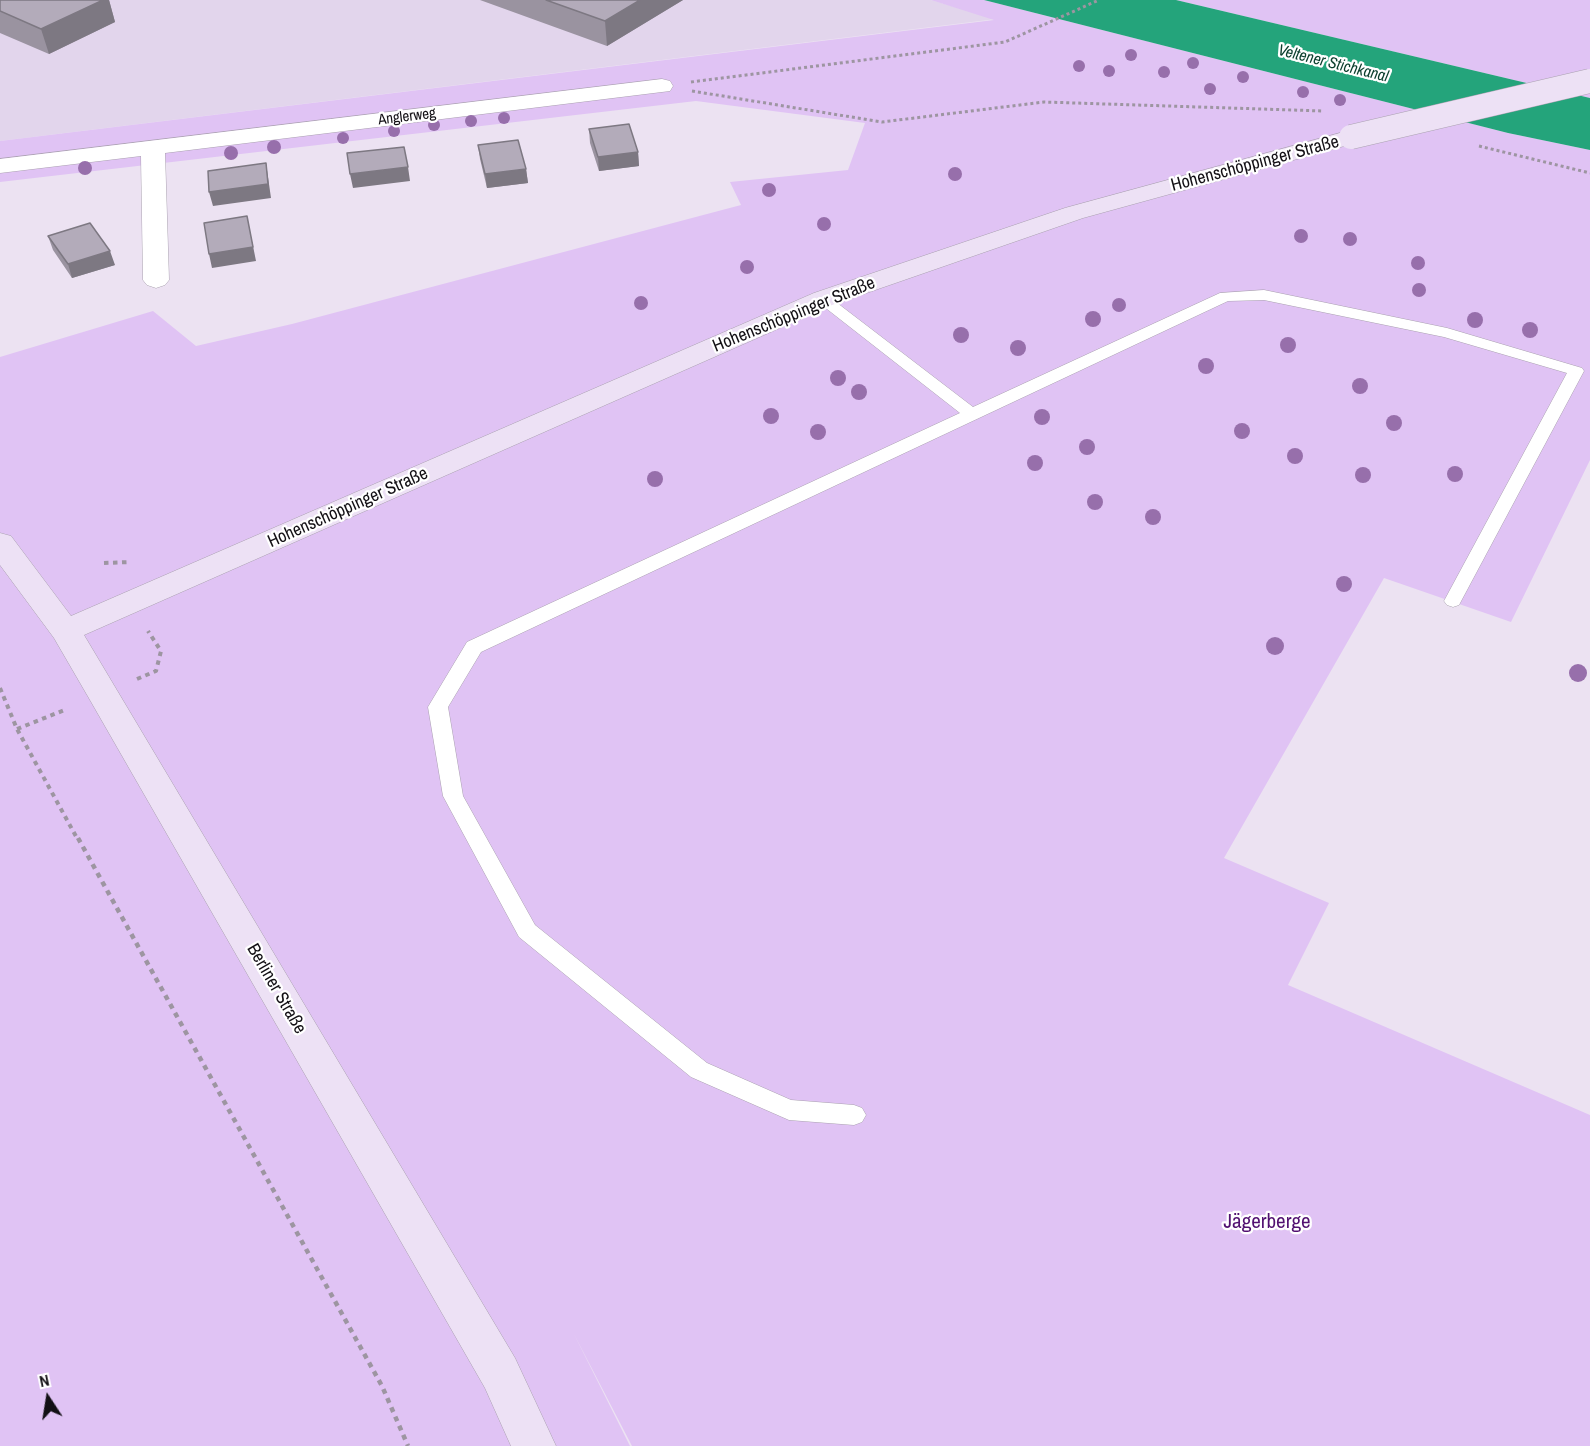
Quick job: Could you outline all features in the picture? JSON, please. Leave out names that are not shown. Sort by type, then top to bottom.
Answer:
[{"type":"main road","name":"Hohenschöppinger Straße","points":[[65,631],[823,299],[1074,213],[1351,137],[1590,81]]},
{"type":"main road","name":"Berliner Straße","points":[[0,543],[65,631],[500,1373],[534,1446]]},
{"type":"street","name":"Anglerweg","points":[[0,166],[662,86]]},
{"type":"street","points":[[153,148],[156,280]]},
{"type":"lane","points":[[854,1115],[789,1110],[699,1070],[527,931],[453,796],[438,707],[474,647],[1225,296],[1264,295],[1447,333],[1583,373],[1453,601]]},
{"type":"lane","points":[[823,299],[972,414]]},
{"type":"path","points":[[662,86],[1005,42],[1099,0]]},
{"type":"path","points":[[662,86],[882,122],[1044,102],[1328,111]]},
{"type":"path","points":[[1476,145],[1590,173]]},
{"type":"path","points":[[0,688],[16,729],[382,1386],[408,1446]]},
{"type":"shaded area","points":[[0,0],[931,0],[996,19],[0,141]]},
{"type":"green space","name":"Jägerberge","points":[[931,0],[984,0],[1508,133],[1590,150],[1590,460],[1511,622],[1384,578],[1224,858],[1329,903],[1288,985],[1590,1115],[1590,1446],[632,1446],[574,1334],[630,1446],[0,1446],[0,357],[153,311],[196,346],[292,324],[741,205],[730,182],[848,170],[865,123],[696,101],[0,182],[0,141],[994,20]]},
{"type":"green space","points":[[1176,0],[1590,0],[1590,98]]},
{"type":"water","name":"Veltener Stichkanal","points":[[984,0],[1176,0],[1590,98],[1590,150],[1508,133]]},
{"type":"building","points":[[0,0],[103,0],[41,29],[0,11]]},
{"type":"building","points":[[546,0],[640,0],[605,21]]},
{"type":"building","points":[[629,124],[638,152],[598,157],[589,129]]},
{"type":"building","points":[[518,140],[526,169],[485,174],[478,145]]},
{"type":"building","points":[[404,147],[408,167],[350,174],[347,153]]},
{"type":"building","points":[[266,163],[268,184],[209,192],[208,171]]},
{"type":"building","points":[[247,216],[253,247],[209,254],[204,223]]},
{"type":"building","points":[[90,223],[110,251],[68,264],[48,236]]}]
